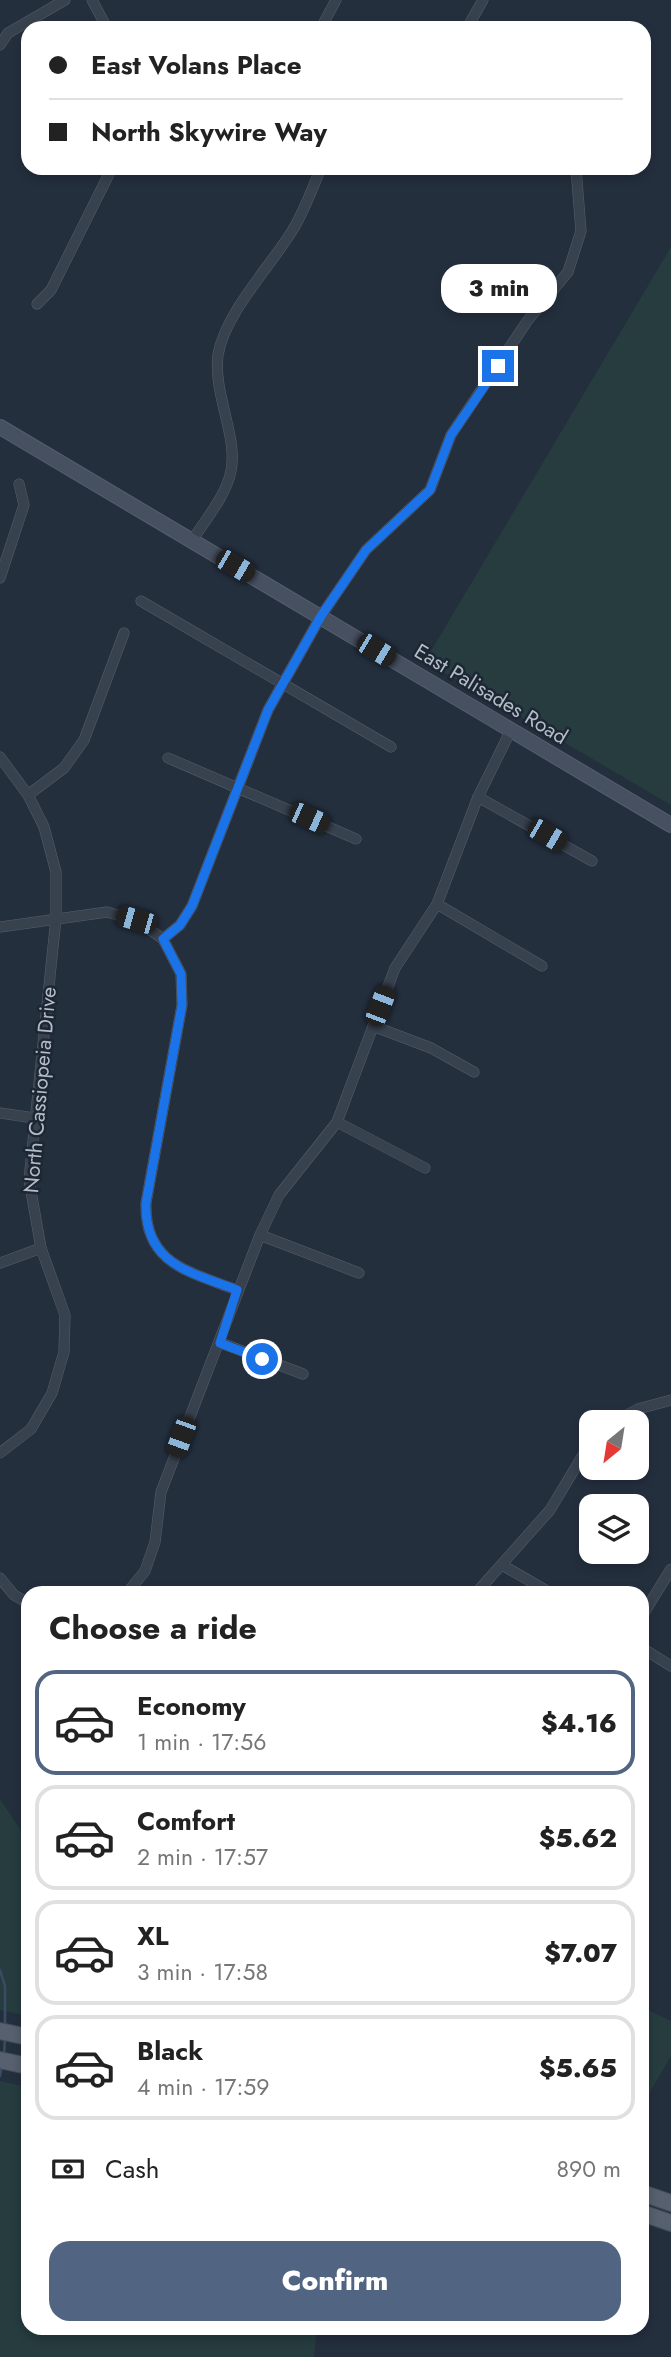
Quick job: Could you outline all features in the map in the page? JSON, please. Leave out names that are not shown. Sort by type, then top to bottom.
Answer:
[{"type":"main road","points":[[0,2031],[21,2036]]},
{"type":"main road","points":[[0,2060],[21,2064]]},
{"type":"main road","points":[[649,2195],[671,2203]]},
{"type":"main road","points":[[649,2215],[671,2223]]},
{"type":"street","points":[[29,21],[65,0]]},
{"type":"street","points":[[92,0],[103,21]]},
{"type":"street","points":[[324,21],[335,0]]},
{"type":"street","points":[[471,21],[483,0]]},
{"type":"street","points":[[0,45],[8,33],[21,25]]},
{"type":"street","points":[[37,304],[51,290],[108,175]]},
{"type":"street","points":[[192,541],[227,485],[231,472],[233,458],[219,394],[218,355],[227,328],[293,229],[318,175]]},
{"type":"street","points":[[163,939],[180,925],[192,906],[268,710],[321,616],[366,550],[430,490],[451,435],[528,320],[568,272],[581,231],[577,175]]},
{"type":"street","name":"East Palisades Road","points":[[0,427],[671,825]]},
{"type":"street","points":[[0,579],[24,505],[19,484]]},
{"type":"street","points":[[141,601],[391,747]]},
{"type":"street","points":[[29,795],[64,768],[84,740],[124,633]]},
{"type":"street","points":[[133,1586],[145,1571],[155,1542],[161,1492],[260,1235],[279,1195],[337,1122],[395,968],[437,904],[478,797],[510,730]]},
{"type":"street","name":"North Cassiopeia Drive","points":[[0,757],[29,795],[44,827],[55,872],[56,918],[29,1180],[41,1248],[65,1315],[64,1352],[52,1393],[31,1429],[0,1453]]},
{"type":"street","points":[[169,758],[356,839]]},
{"type":"street","points":[[478,797],[592,861]]},
{"type":"street","points":[[437,904],[542,967]]},
{"type":"street","points":[[0,927],[107,912],[136,920],[163,939],[181,974],[182,1005],[146,1203],[145,1223],[152,1241],[166,1259],[187,1271],[237,1290]]},
{"type":"street","points":[[373,1026],[431,1048],[474,1072]]},
{"type":"street","points":[[0,1113],[34,1118]]},
{"type":"street","points":[[337,1122],[425,1168]]},
{"type":"street","points":[[260,1235],[359,1273]]},
{"type":"street","points":[[0,1263],[41,1248]]},
{"type":"street","points":[[220,1343],[303,1374]]},
{"type":"street","points":[[636,1410],[671,1400]]},
{"type":"street","points":[[483,1586],[550,1510],[579,1462]]},
{"type":"street","points":[[502,1565],[539,1586]]},
{"type":"street","points":[[649,1605],[671,1569]]},
{"type":"street","points":[[0,1578],[14,1595],[21,1599]]},
{"type":"street","points":[[649,1652],[671,1666]]},
{"type":"green space","points":[[671,247],[671,805],[425,661]]},
{"type":"green space","points":[[0,1799],[21,1830],[21,2014],[0,2010]]},
{"type":"green space","points":[[649,2010],[671,2021],[671,2056],[649,2094]]},
{"type":"green space","points":[[0,2081],[21,2086],[21,2335],[316,2335],[314,2357],[0,2357]]},
{"type":"waterway","points":[[0,1970],[5,1986],[5,2025]]},
{"type":"waterway","points":[[4,2056],[5,2038]]},
{"type":"waterway","points":[[0,2076],[2,2066]]},
{"type":"route","points":[[262,1359],[220,1343],[237,1290],[187,1271],[166,1259],[152,1241],[145,1223],[146,1203],[182,1005],[181,974],[163,939],[180,925],[192,906],[268,710],[321,616],[366,550],[430,490],[451,435],[498,366]]}]
